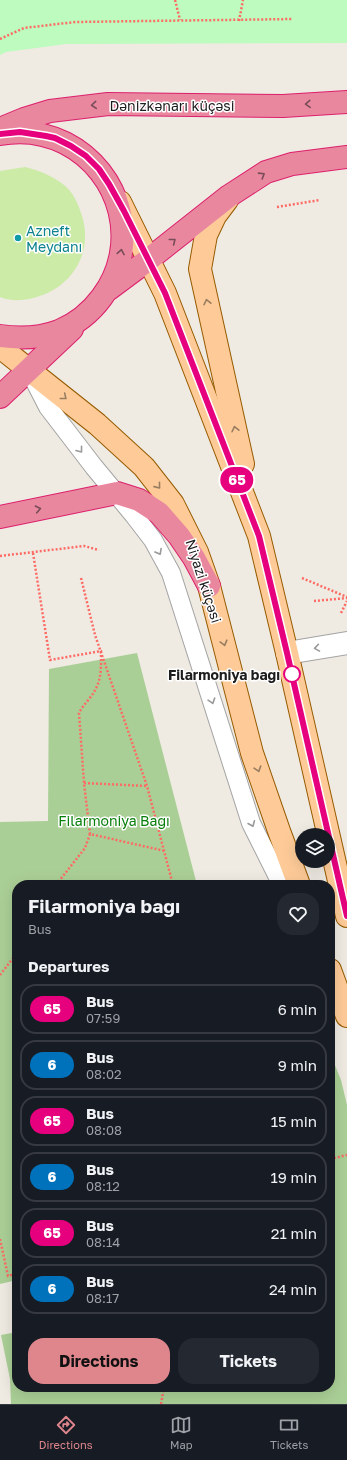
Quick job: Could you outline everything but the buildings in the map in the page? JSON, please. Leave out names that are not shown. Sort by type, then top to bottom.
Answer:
[{"type":"highway","name":"Dənizkənarı küçəsi","points":[[0,129],[50,110],[101,105],[283,106],[347,102]]},
{"type":"highway","points":[[0,134],[20,132],[55,138],[86,156],[99,169],[109,184],[118,204],[122,226],[122,248],[117,269],[108,289],[94,307],[0,396]]},
{"type":"highway","points":[[108,289],[148,260],[229,196],[266,172],[292,164],[347,157]]},
{"type":"highway","points":[[0,336],[18,339],[60,331],[78,320],[94,307]]},
{"type":"highway","points":[[0,517],[117,493],[139,500],[159,513],[179,536],[194,558],[209,586]]},
{"type":"main road","points":[[109,184],[165,293],[259,536]]},
{"type":"main road","points":[[229,196],[215,216],[206,235],[200,269],[259,536],[347,915]]},
{"type":"main road","name":"Niyazi küçəsi","points":[[0,347],[97,424],[144,467],[173,504],[197,552],[209,586],[252,752],[297,880]]},
{"type":"main road","points":[[335,983],[346,1013]]},
{"type":"street","points":[[287,653],[347,643]]},
{"type":"lane","points":[[28,370],[48,407],[153,540],[171,573],[251,823],[280,880]]},
{"type":"lane","points":[[335,991],[346,1013]]},
{"type":"path","points":[[175,0],[180,20]]},
{"type":"path","points":[[239,21],[243,0]]},
{"type":"path","points":[[0,39],[24,28],[75,22],[180,20],[239,21],[293,19]]},
{"type":"path","points":[[277,207],[320,200]]},
{"type":"path","points":[[0,556],[84,546],[99,550]]},
{"type":"path","points":[[34,553],[50,660],[101,651]]},
{"type":"path","points":[[81,578],[95,635],[148,786],[172,880]]},
{"type":"path","points":[[302,578],[347,597]]},
{"type":"path","points":[[314,601],[347,597]]},
{"type":"path","points":[[341,613],[347,601]]},
{"type":"path","points":[[60,880],[84,848],[90,834],[84,783],[79,712],[94,692],[101,674],[101,651]]},
{"type":"path","points":[[84,783],[148,786]]},
{"type":"path","points":[[90,834],[164,851]]},
{"type":"path","points":[[0,975],[12,959]]},
{"type":"path","points":[[335,1157],[347,1155]]},
{"type":"path","points":[[0,1239],[8,1276],[12,1275]]},
{"type":"path","points":[[161,1404],[163,1392]]},
{"type":"green space","points":[[0,0],[347,0],[347,43],[66,44],[6,52],[0,55]]},
{"type":"green space","points":[[25,167],[50,176],[70,190],[81,213],[85,227],[85,241],[77,266],[69,277],[59,286],[47,293],[33,298],[12,300],[0,297],[0,171]]},
{"type":"green space","name":"Filarmoniya Bağı","points":[[137,653],[196,880],[12,880],[12,1281],[0,1284],[0,822],[48,821],[49,669]]},
{"type":"green space","points":[[335,1065],[341,1080],[347,1105],[347,1404],[11,1404],[10,1379],[1,1335],[12,1333],[12,1392],[335,1392]]},
{"type":"bus line","name":"65","points":[[0,134],[20,132],[55,138],[86,156],[99,169],[109,184],[165,293],[259,536],[347,916]]},
{"type":"place","name":"Azneft Meydanı","points":[[18,238]]},
{"type":"place","name":"Filarmoniya bağı","points":[[292,674]]}]
